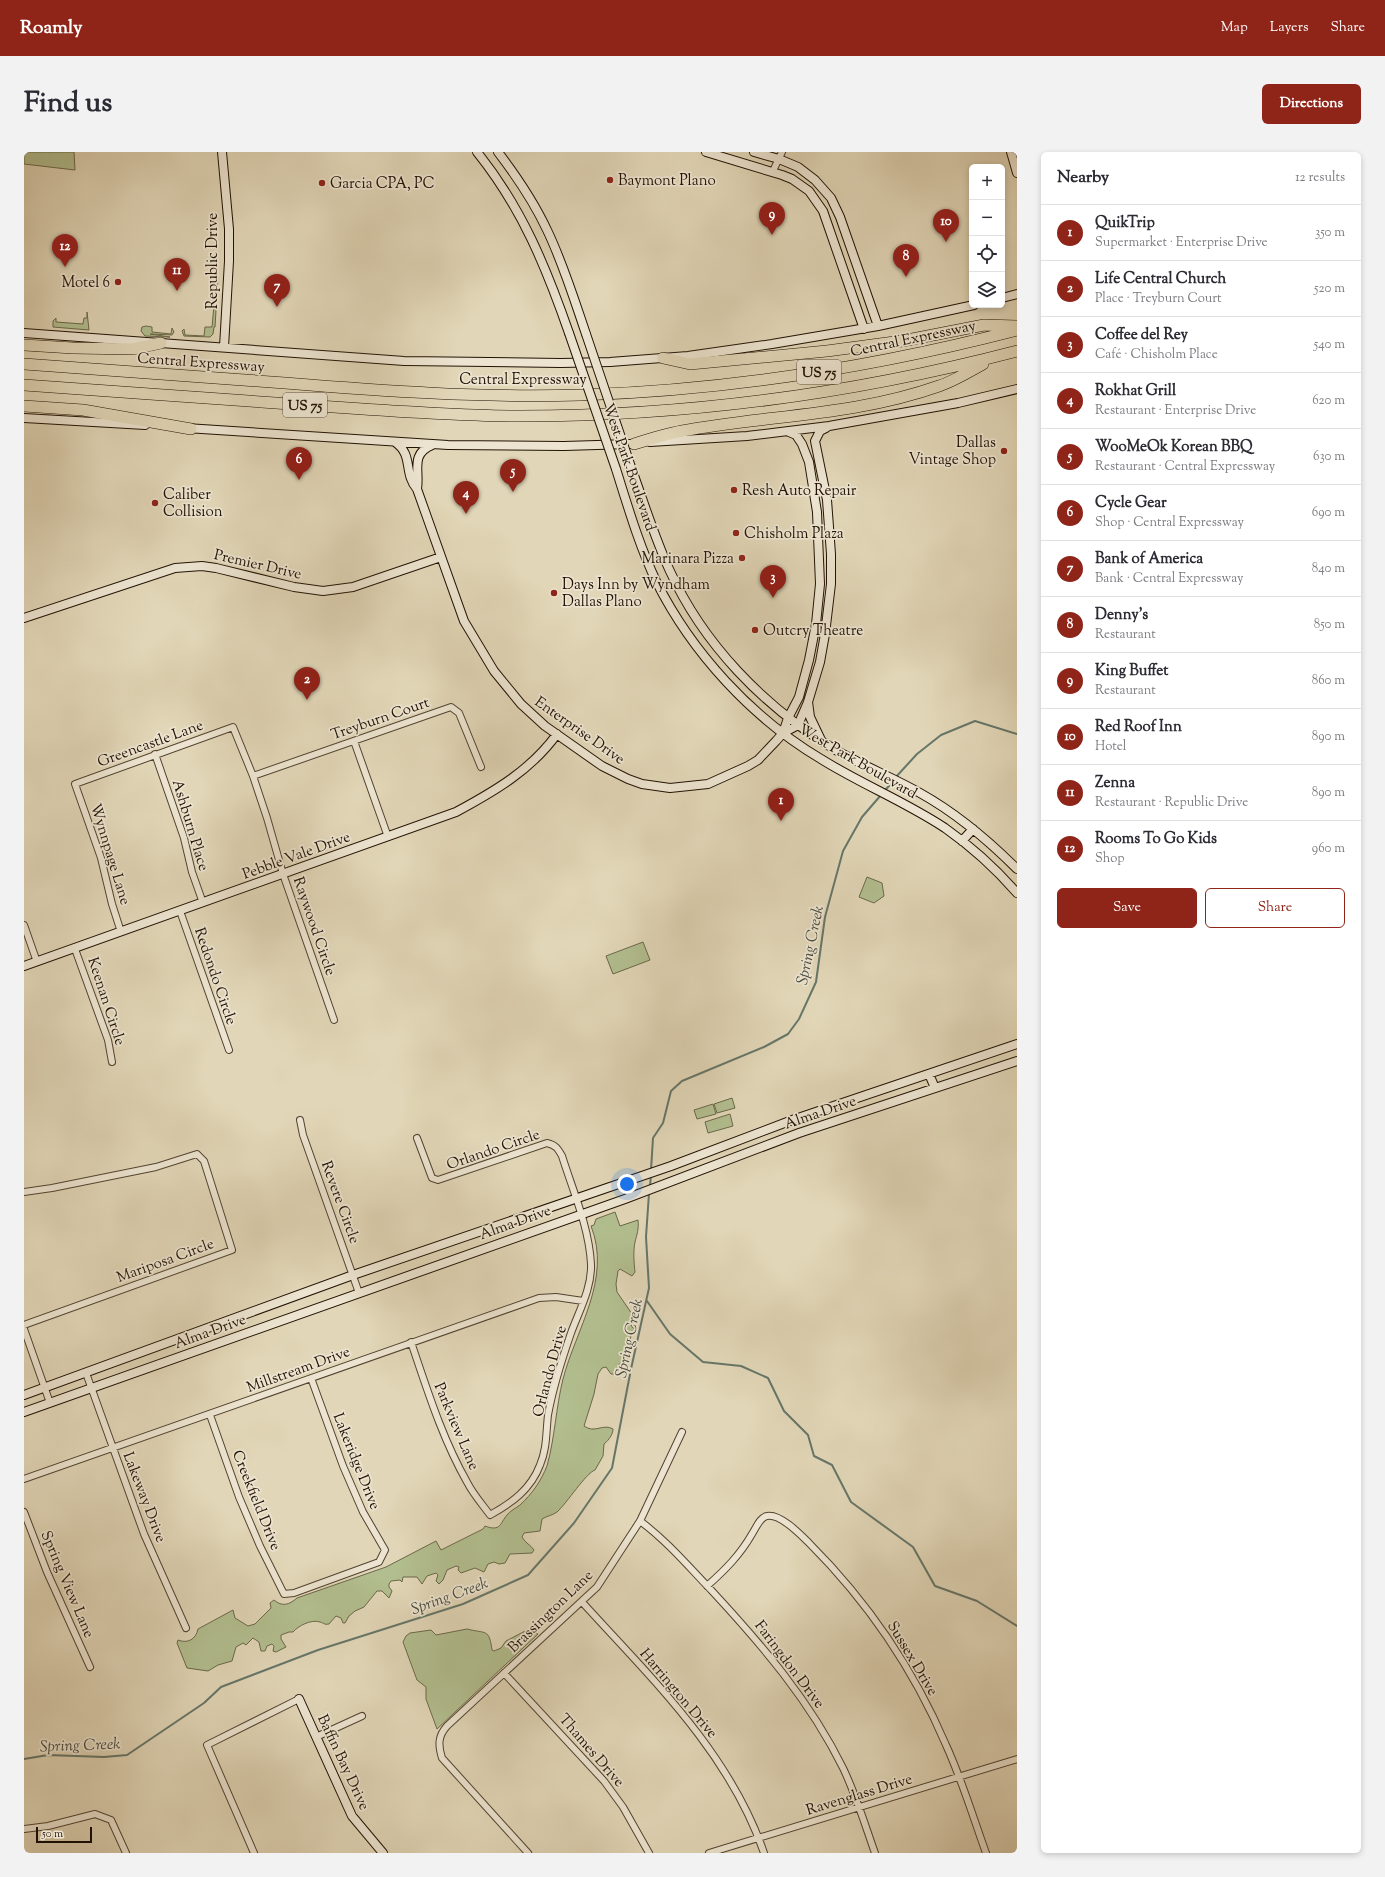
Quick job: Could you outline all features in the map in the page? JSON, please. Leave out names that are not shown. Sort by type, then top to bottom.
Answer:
[{"type":"highway","points":[[663,358],[690,364],[697,364],[827,351],[902,341],[984,325],[1017,326]]},
{"type":"highway","name":"Central Expressway","points":[[24,364],[428,394],[580,395],[670,390],[822,372],[952,347],[1017,330]]},
{"type":"highway","points":[[24,345],[73,348],[133,349],[161,343]]},
{"type":"highway","name":"US 75","points":[[24,385],[430,414],[512,416],[594,414],[703,407],[798,396],[892,380],[1017,351]]},
{"type":"highway","points":[[634,444],[680,431],[812,415],[881,402],[940,386],[999,356]]},
{"type":"highway","points":[[24,406],[83,410],[191,429]]},
{"type":"main road","name":"Republic Drive","points":[[222,152],[229,229],[229,261],[224,347]]},
{"type":"main road","name":"West Park Boulevard","points":[[477,152],[504,188],[530,233],[544,263],[570,334],[644,554],[656,580],[678,619],[692,639],[720,674],[748,703],[783,733],[819,758],[946,829],[990,865],[1017,893]]},
{"type":"main road","name":"West Park Boulevard","points":[[498,152],[515,174],[547,229],[559,258],[631,467],[666,562],[689,607],[703,629],[750,683],[788,718],[822,741],[919,792],[954,815],[991,844],[1017,869]]},
{"type":"main road","points":[[706,152],[773,171],[792,179],[809,191],[823,211],[834,238],[864,329]]},
{"type":"main road","points":[[754,152],[781,156],[798,167],[815,180],[834,204],[878,326]]},
{"type":"main road","points":[[1011,152],[1017,173]]},
{"type":"main road","points":[[823,211],[834,204]]},
{"type":"main road","points":[[834,238],[846,234]]},
{"type":"main road","points":[[1005,297],[1017,294]]},
{"type":"main road","name":"Central Expressway","points":[[24,333],[441,362],[561,363],[663,358],[764,346],[864,329],[969,306]]},
{"type":"main road","points":[[24,418],[434,444],[520,447],[634,444],[788,432],[958,403],[1017,389]]},
{"type":"main road","points":[[783,733],[798,725],[808,702],[820,662],[826,626],[831,584],[828,511],[823,474],[815,441],[820,431],[829,426]]},
{"type":"main road","name":"Enterprise Drive","points":[[395,442],[407,454],[409,473],[413,484],[417,489],[464,621],[482,653],[520,704],[557,734],[613,772],[642,784],[670,788],[708,784],[732,775],[758,760],[783,733],[802,686],[816,624],[820,584],[817,512],[809,462],[802,444],[796,435],[788,432]]},
{"type":"main road","name":"Enterprise Drive","points":[[417,489],[417,462],[420,452],[426,447],[434,444]]},
{"type":"main road","points":[[817,512],[828,511]]},
{"type":"main road","name":"Premier Drive","points":[[24,618],[175,568],[202,566],[216,568],[294,587],[323,591],[353,587],[441,557]]},
{"type":"main road","points":[[816,624],[826,626]]},
{"type":"main road","points":[[808,702],[810,717],[822,741]]},
{"type":"main road","name":"Pebble Vale Drive","points":[[24,966],[456,812],[491,793],[532,763],[557,734]]},
{"type":"main road","points":[[962,841],[973,829]]},
{"type":"main road","name":"Alma Drive","points":[[24,1395],[353,1275],[671,1166],[747,1136],[1017,1044]]},
{"type":"main road","name":"Alma Drive","points":[[24,1412],[625,1199],[799,1133],[1017,1062]]},
{"type":"main road","points":[[929,1074],[935,1088]]},
{"type":"main road","points":[[747,1136],[753,1150]]},
{"type":"main road","name":"Baffin Bay Drive","points":[[299,1699],[352,1816],[383,1853]]},
{"type":"street","points":[[773,171],[781,156]]},
{"type":"street","name":"Treyburn Court","points":[[253,776],[452,707],[459,713],[481,767]]},
{"type":"street","name":"Greencastle Lane","points":[[75,784],[155,754],[233,728]]},
{"type":"street","name":"Raywood Circle","points":[[233,728],[253,776],[283,874],[334,1020]]},
{"type":"street","points":[[354,741],[388,837]]},
{"type":"street","name":"Ashburn Place","points":[[155,754],[184,838],[192,872],[203,903]]},
{"type":"street","name":"Wynnpage Lane","points":[[75,784],[101,858],[112,904],[121,932]]},
{"type":"street","name":"Redondo Circle","points":[[180,911],[229,1050]]},
{"type":"street","points":[[24,925],[37,962]]},
{"type":"street","name":"Keenan Circle","points":[[75,949],[108,1040],[112,1062]]},
{"type":"street","name":"Revere Circle","points":[[300,1120],[303,1135],[359,1293]]},
{"type":"street","name":"Orlando Circle","points":[[416,1138],[432,1178],[438,1180],[547,1143],[554,1144],[559,1149],[581,1214]]},
{"type":"street","name":"Mariposa Circle","points":[[24,1192],[52,1188],[156,1167],[197,1154],[204,1161],[232,1250],[24,1325]]},
{"type":"street","name":"Orlando Drive","points":[[490,1515],[507,1506],[522,1494],[540,1465],[545,1449],[548,1414],[557,1377],[589,1284],[591,1266],[589,1244],[581,1214]]},
{"type":"street","name":"Millstream Drive","points":[[24,1479],[210,1415],[411,1342],[539,1298],[556,1297],[583,1302]]},
{"type":"street","points":[[24,1329],[50,1404]]},
{"type":"street","name":"Parkview Lane","points":[[411,1342],[440,1426],[453,1456],[468,1484],[490,1515]]},
{"type":"street","name":"Lakeway Drive","points":[[86,1372],[144,1534],[186,1628]]},
{"type":"street","name":"Lakeridge Drive","points":[[284,1594],[294,1593],[379,1562],[385,1550],[363,1512],[343,1466],[311,1378]]},
{"type":"street","name":"Creekfield Drive","points":[[210,1415],[239,1497],[260,1546],[284,1594]]},
{"type":"street","name":"Brassington Lane","points":[[528,1853],[442,1758],[439,1749],[439,1740],[446,1726],[582,1602],[603,1579],[640,1521],[682,1432]]},
{"type":"street","name":"Spring View Lane","points":[[24,1512],[47,1572],[90,1667]]},
{"type":"street","name":"Sussex Drive","points":[[708,1586],[740,1553],[756,1527],[766,1516],[774,1516],[786,1522],[817,1551],[845,1582],[887,1636],[919,1689],[932,1714],[959,1776],[986,1853]]},
{"type":"street","name":"Faringdon Drive","points":[[640,1521],[668,1544],[708,1586],[773,1659],[801,1698],[843,1768],[875,1853]]},
{"type":"street","name":"Harrington Drive","points":[[582,1602],[687,1718],[713,1754],[736,1791],[759,1838],[764,1853]]},
{"type":"street","name":"Thames Drive","points":[[504,1672],[604,1781],[623,1807],[649,1853]]},
{"type":"street","points":[[254,1853],[207,1745],[299,1699]]},
{"type":"street","points":[[316,1737],[362,1716]]},
{"type":"street","name":"Ravenglass Drive","points":[[709,1853],[1017,1759]]},
{"type":"street","points":[[24,1828],[48,1826],[95,1814],[111,1820],[126,1853]]},
{"type":"green space","points":[[24,152],[74,152],[75,170],[24,164]]},
{"type":"green space","points":[[213,276],[218,277],[215,327],[213,334],[210,337],[184,336],[182,331],[184,329],[185,335],[204,336],[205,327],[212,327],[216,284],[209,282]]},
{"type":"green space","points":[[87,312],[89,330],[53,327],[53,321],[56,318],[56,322],[83,324],[84,318],[87,318]]},
{"type":"green space","points":[[142,327],[152,327],[152,332],[171,334],[172,328],[174,332],[172,335],[150,334],[170,337],[145,336],[141,331]]},
{"type":"green space","points":[[867,877],[882,883],[884,896],[874,903],[859,897]]},
{"type":"green space","points":[[643,942],[650,960],[613,974],[606,956]]},
{"type":"green space","points":[[732,1098],[735,1108],[717,1113],[714,1104]]},
{"type":"green space","points":[[713,1104],[716,1114],[697,1119],[694,1110]]},
{"type":"green space","points":[[730,1114],[733,1126],[708,1133],[705,1122]]},
{"type":"green space","points":[[615,1212],[620,1226],[638,1220],[634,1250],[635,1272],[632,1276],[620,1269],[618,1271],[616,1284],[617,1292],[632,1314],[631,1325],[633,1328],[636,1328],[635,1334],[631,1335],[629,1354],[626,1364],[619,1364],[614,1374],[611,1374],[606,1367],[602,1368],[598,1374],[594,1394],[584,1426],[592,1429],[609,1427],[613,1429],[613,1431],[608,1441],[604,1444],[603,1456],[595,1470],[591,1472],[557,1512],[542,1519],[540,1531],[524,1533],[522,1537],[534,1550],[532,1553],[510,1554],[505,1563],[499,1564],[494,1562],[488,1564],[484,1572],[475,1568],[461,1573],[458,1570],[459,1567],[456,1566],[447,1570],[443,1580],[439,1584],[436,1581],[438,1575],[436,1573],[427,1576],[422,1584],[417,1577],[403,1577],[402,1582],[400,1580],[391,1581],[389,1587],[392,1591],[389,1598],[382,1591],[377,1591],[364,1607],[355,1611],[349,1616],[345,1623],[343,1623],[341,1618],[336,1616],[329,1624],[313,1621],[305,1624],[298,1627],[293,1632],[281,1635],[281,1639],[286,1647],[276,1652],[273,1651],[274,1646],[272,1644],[267,1646],[265,1651],[261,1651],[259,1642],[253,1638],[246,1645],[243,1643],[236,1647],[232,1661],[218,1665],[208,1671],[187,1668],[177,1643],[178,1640],[191,1640],[197,1633],[198,1629],[233,1610],[235,1618],[248,1626],[255,1624],[271,1608],[270,1603],[274,1600],[280,1604],[288,1604],[297,1598],[386,1567],[436,1541],[441,1550],[483,1529],[485,1526],[494,1528],[499,1526],[511,1511],[524,1501],[539,1482],[547,1466],[563,1379],[590,1304],[595,1285],[597,1265],[596,1246],[591,1226],[594,1225],[596,1219]]},
{"type":"green space","points":[[467,1629],[486,1633],[490,1638],[492,1650],[494,1651],[501,1648],[506,1641],[527,1630],[538,1634],[437,1729],[426,1699],[426,1687],[417,1680],[403,1642],[406,1636],[410,1633],[431,1630],[436,1635]]},
{"type":"waterway","name":"Spring Creek","points":[[895,778],[917,754],[941,735],[975,721],[1017,734]]},
{"type":"waterway","name":"Spring Creek","points":[[885,790],[893,782]]},
{"type":"waterway","name":"Spring Creek","points":[[651,1170],[653,1138],[663,1123],[671,1091],[682,1081],[764,1047],[788,1034],[799,1019],[816,982],[825,917],[843,851],[862,817],[881,795]]},
{"type":"waterway","name":"Spring Creek","points":[[650,1186],[651,1175]]},
{"type":"waterway","name":"Spring Creek","points":[[24,1759],[48,1755],[104,1757],[127,1755],[204,1703],[221,1687],[318,1650],[463,1604],[528,1575],[574,1523],[612,1468],[631,1369],[649,1288],[646,1237],[649,1193]]},
{"type":"waterway","points":[[647,1301],[670,1334],[703,1362],[741,1366],[768,1378],[784,1411],[808,1435],[814,1456],[832,1465],[851,1502],[913,1547],[935,1586],[977,1601],[1017,1626]]},
{"type":"place","name":"Baymont Plano","points":[[610,180]]},
{"type":"place","name":"Garcia CPA, PC","points":[[322,183]]},
{"type":"place","name":"King Buffet","points":[[772,235]]},
{"type":"place","name":"Red Roof Inn","points":[[946,242]]},
{"type":"place","name":"Rooms To Go Kids","points":[[65,267]]},
{"type":"place","name":"Denny's","points":[[906,277]]},
{"type":"place","name":"Motel 6","points":[[118,282]]},
{"type":"place","name":"Zenna","points":[[177,291]]},
{"type":"place","name":"Bank of America","points":[[277,307]]},
{"type":"place","name":"Dallas Vintage Shop","points":[[1004,451]]},
{"type":"place","name":"Cycle Gear","points":[[299,480]]},
{"type":"place","name":"Resh Auto Repair","points":[[734,490]]},
{"type":"place","name":"WooMeOk Korean BBQ","points":[[513,492]]},
{"type":"place","name":"Caliber Collision","points":[[155,503]]},
{"type":"place","name":"Rokhat Grill","points":[[466,514]]},
{"type":"place","name":"Chisholm Plaza","points":[[736,533]]},
{"type":"place","name":"Marinara Pizza","points":[[742,558]]},
{"type":"place","name":"Days Inn by Wyndham Dallas Plano","points":[[554,593]]},
{"type":"place","name":"Coffee del Rey","points":[[773,598]]},
{"type":"place","name":"Outcry Theatre","points":[[755,630]]},
{"type":"place","name":"Life Central Church","points":[[307,700]]},
{"type":"place","name":"QuikTrip","points":[[781,821]]}]
